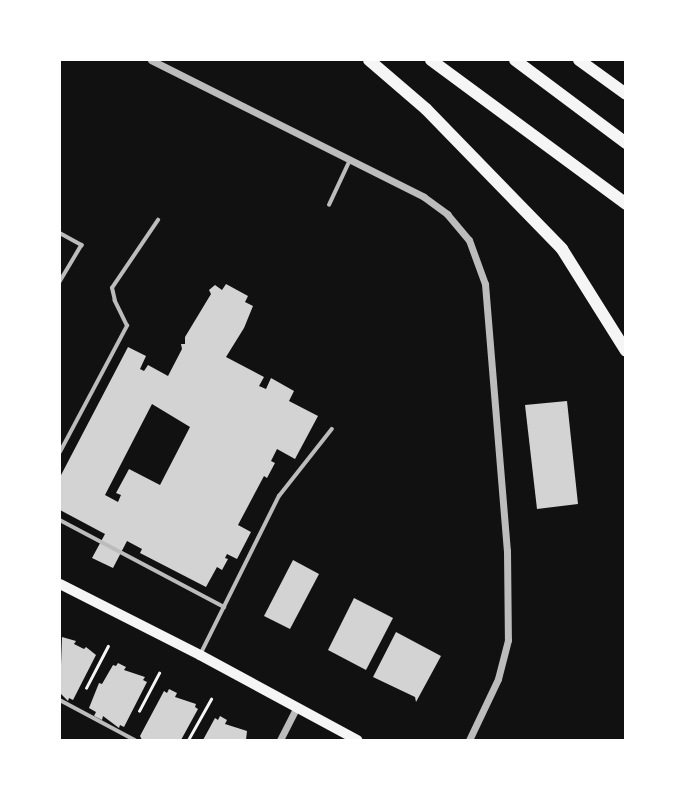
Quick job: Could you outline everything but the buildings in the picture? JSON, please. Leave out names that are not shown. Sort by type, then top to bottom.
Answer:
[{"type":"highway","points":[[369,60],[426,108],[562,249],[625,351]]},
{"type":"highway","points":[[431,60],[625,204]]},
{"type":"highway","points":[[515,60],[625,143]]},
{"type":"highway","points":[[579,60],[625,94]]},
{"type":"main road","points":[[60,584],[200,655],[357,740]]},
{"type":"street","points":[[151,60],[424,197],[447,214],[469,240],[485,285],[507,551],[508,640],[498,679],[469,740]]},
{"type":"street","points":[[280,740],[297,707]]},
{"type":"lane","points":[[329,205],[350,160]]},
{"type":"lane","points":[[60,452],[127,326],[112,288],[158,220]]},
{"type":"lane","points":[[60,233],[82,245],[60,282]]},
{"type":"lane","points":[[200,655],[279,496],[331,429]]},
{"type":"lane","points":[[60,520],[224,607]]},
{"type":"lane","points":[[60,700],[135,740]]},
{"type":"path","points":[[86,688],[108,646]]},
{"type":"path","points":[[139,711],[159,673]]},
{"type":"path","points":[[188,740],[211,699]]}]
